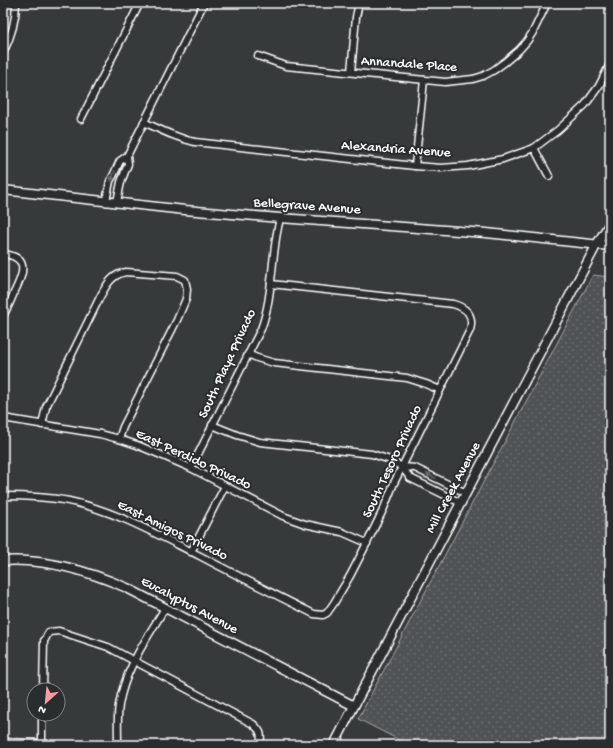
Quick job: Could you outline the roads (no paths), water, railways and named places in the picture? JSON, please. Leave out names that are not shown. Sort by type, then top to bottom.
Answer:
[{"type":"street","points":[[3,53],[13,29],[16,3]]},
{"type":"street","points":[[81,119],[140,3]]},
{"type":"street","points":[[106,201],[110,181],[120,161],[127,156],[204,3]]},
{"type":"street","points":[[351,72],[356,17],[360,3]]},
{"type":"street","name":"Annandale Place","points":[[258,56],[286,66],[445,82],[473,79],[494,70],[513,57],[533,32],[547,3]]},
{"type":"street","name":"Alexandria Avenue","points":[[144,122],[170,135],[195,142],[415,166],[441,168],[468,166],[503,159],[534,148],[558,130],[585,105],[599,86],[610,66]]},
{"type":"street","points":[[415,166],[424,80]]},
{"type":"street","points":[[534,148],[549,176]]},
{"type":"street","points":[[117,202],[121,182],[128,164],[127,156]]},
{"type":"street","name":"Bellegrave Avenue","points":[[3,190],[185,210],[486,233],[610,246]]},
{"type":"street","name":"South Playa Privado","points":[[191,468],[264,320],[267,311],[275,245],[280,218]]},
{"type":"street","name":"Mill Creek Avenue","points":[[334,745],[597,244],[610,223]]},
{"type":"street","points":[[3,254],[13,256],[20,260],[23,267],[20,281],[3,316]]},
{"type":"street","points":[[42,424],[46,407],[104,289],[114,276],[120,273],[133,272],[177,276],[185,280],[187,285],[187,294],[182,310],[123,427],[119,439]]},
{"type":"street","name":"South Tesoro Privado","points":[[271,284],[453,304],[462,307],[470,314],[470,330],[402,467],[367,543],[334,604],[327,613],[323,615]]},
{"type":"street","points":[[248,354],[274,363],[407,378],[440,390]]},
{"type":"street","name":"East Perdido Privado","points":[[3,418],[94,433],[119,439],[191,468],[283,516],[305,524],[342,532],[367,543]]},
{"type":"street","points":[[212,425],[260,442],[372,454],[390,460],[402,467],[410,478],[461,503]]},
{"type":"street","points":[[402,467],[415,468],[466,493]]},
{"type":"street","points":[[192,552],[225,486]]},
{"type":"street","name":"East Amigos Privado","points":[[3,496],[44,498],[70,502],[102,510],[131,522],[314,614],[323,615]]},
{"type":"street","name":"Eucalyptus Avenue","points":[[3,561],[30,561],[51,564],[89,572],[108,579],[354,706]]},
{"type":"street","points":[[118,745],[119,706],[124,686],[134,661],[165,608]]},
{"type":"street","points":[[43,682],[44,641],[49,632],[59,631],[108,647],[253,724],[258,728],[262,736],[260,745]]},
{"type":"street","points":[[3,742],[42,744],[42,722]]}]
